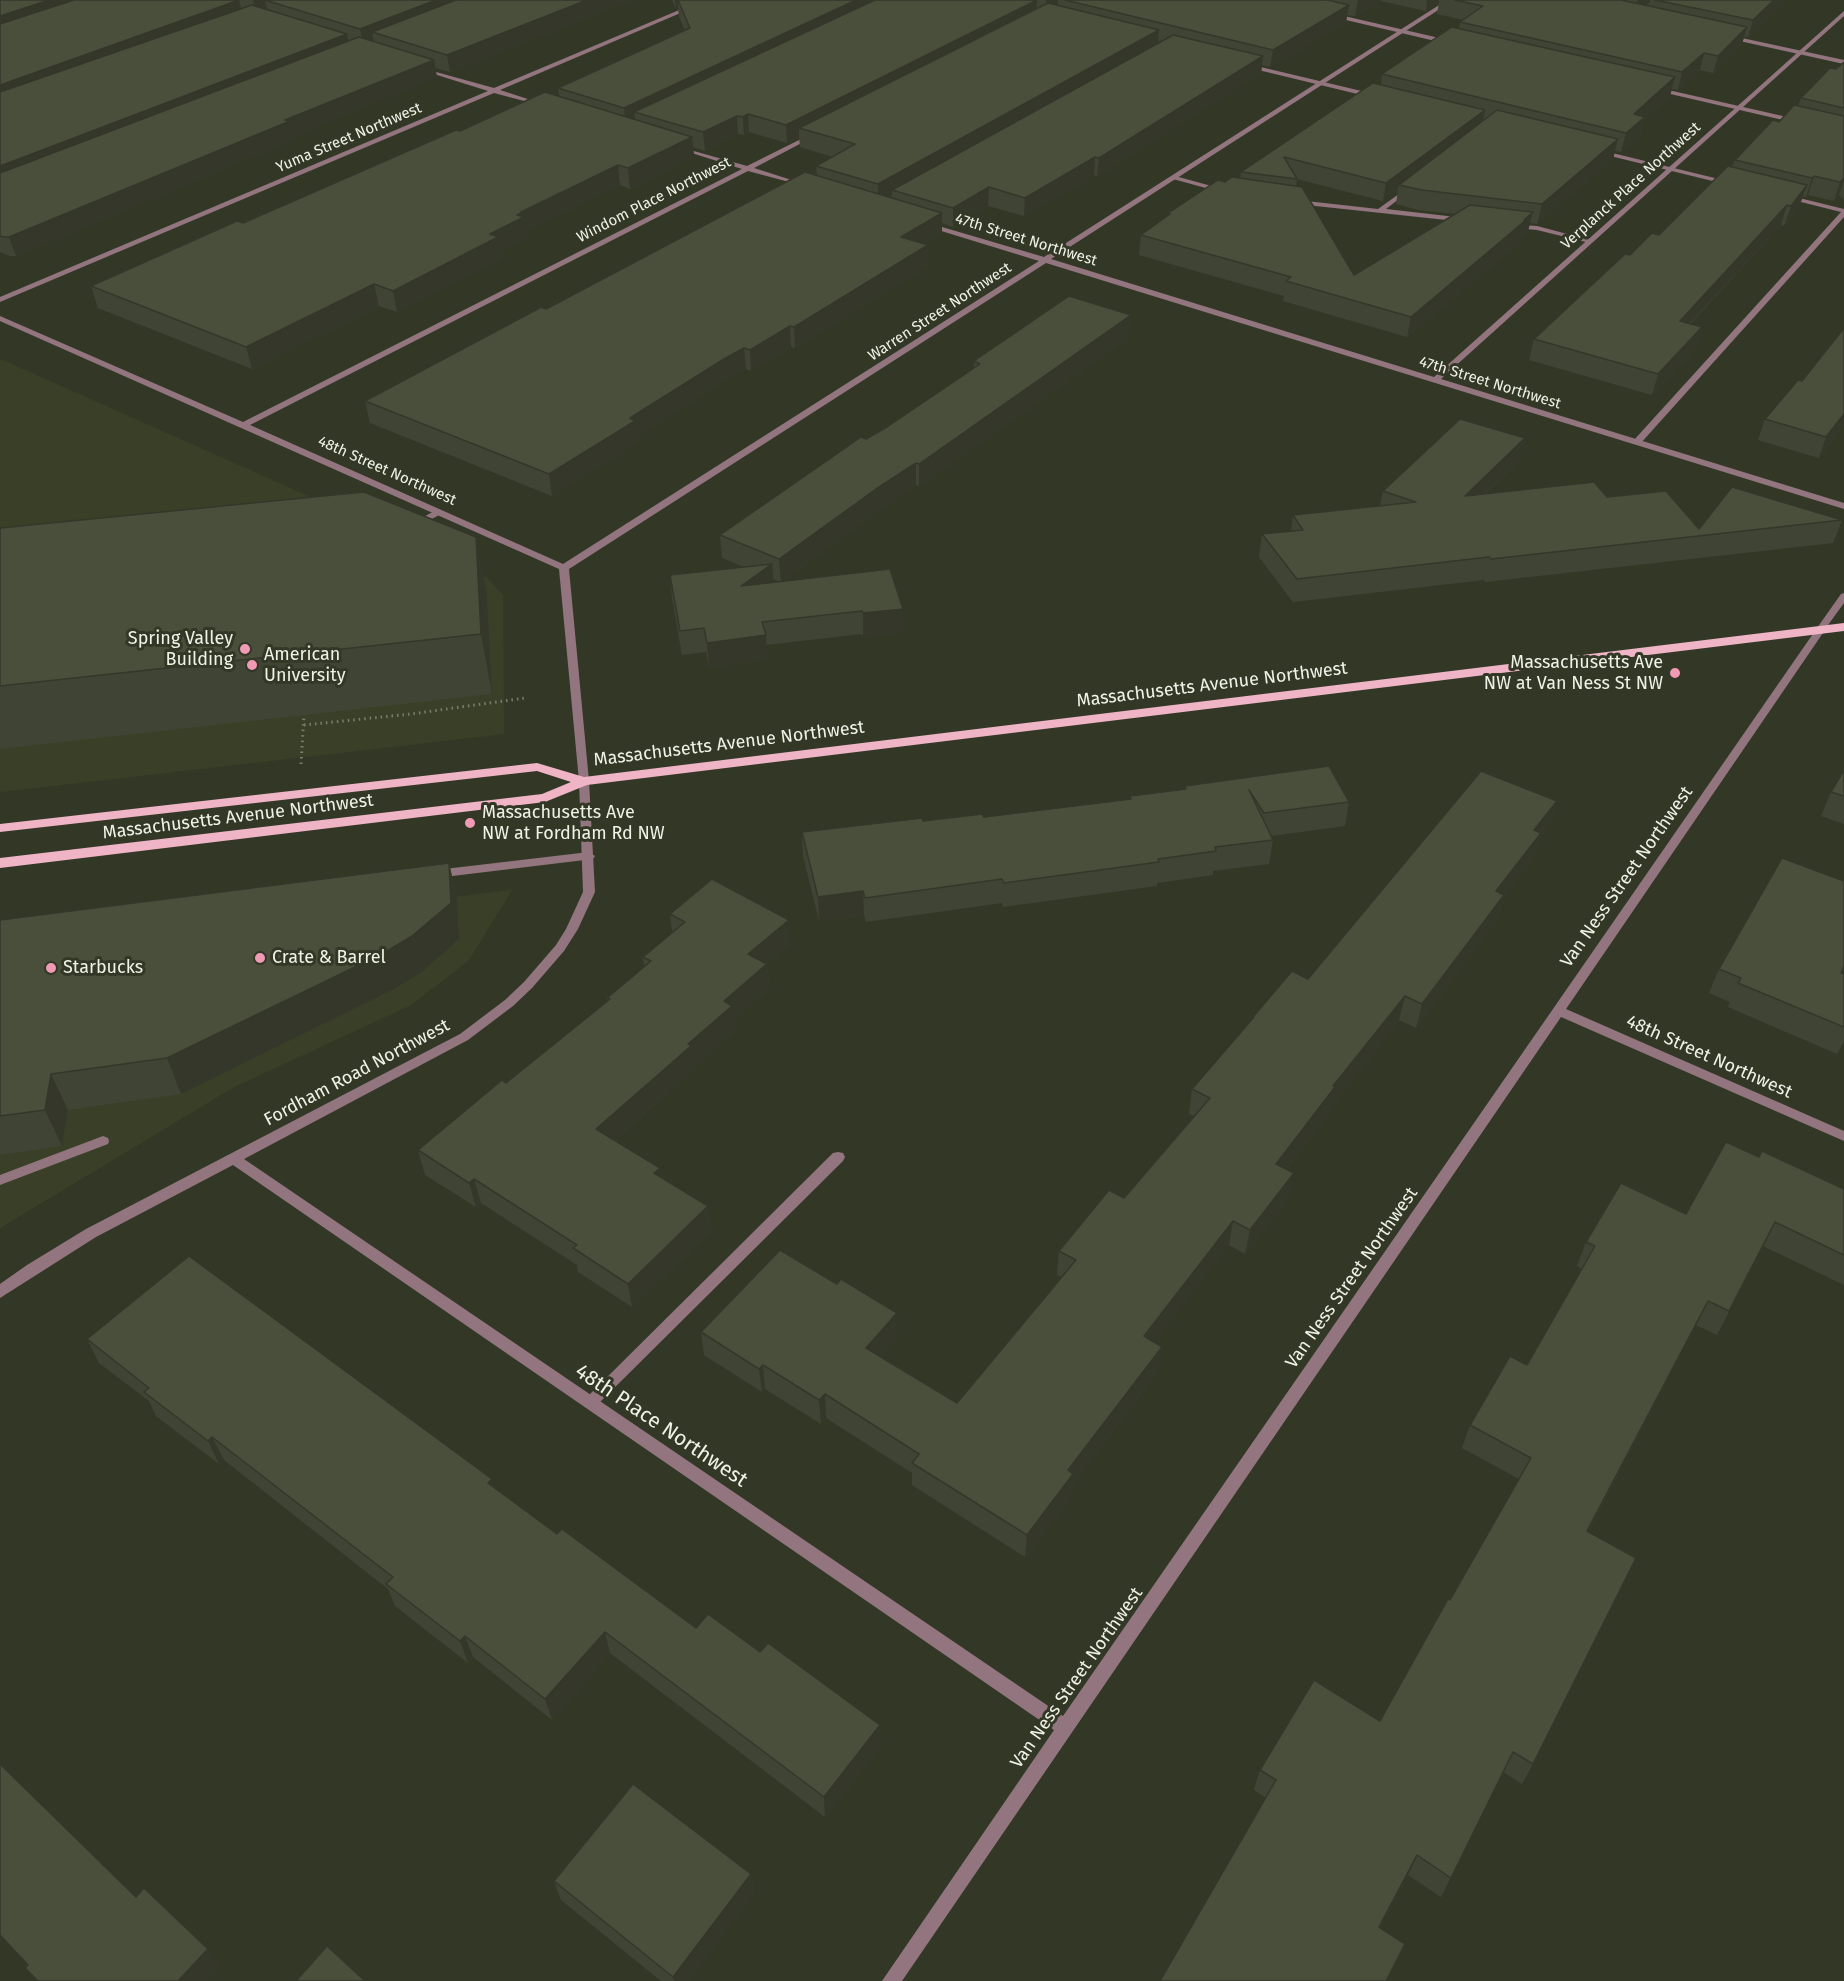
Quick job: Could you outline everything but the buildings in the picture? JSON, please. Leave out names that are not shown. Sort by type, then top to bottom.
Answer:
[{"type":"main road","name":"Massachusetts Avenue Northwest","points":[[0,863],[545,798],[584,781],[1844,627]]},
{"type":"main road","name":"Massachusetts Avenue Northwest","points":[[0,828],[537,768],[584,781]]},
{"type":"street","name":"Yuma Street Northwest","points":[[0,300],[708,0]]},
{"type":"street","name":"Warren Street Northwest","points":[[564,568],[1451,0]]},
{"type":"street","points":[[1319,12],[1460,44]]},
{"type":"street","name":"Verplanck Place Northwest","points":[[1436,380],[1844,13]]},
{"type":"street","points":[[1718,35],[1844,62]]},
{"type":"street","points":[[1236,63],[1379,98]]},
{"type":"street","points":[[417,67],[547,107]]},
{"type":"street","points":[[1645,86],[1802,122]]},
{"type":"street","name":"Windom Place Northwest","points":[[243,426],[817,133]]},
{"type":"street","points":[[669,144],[813,189]]},
{"type":"street","points":[[1593,150],[1740,186]]},
{"type":"street","points":[[1175,177],[1230,193]]},
{"type":"street","points":[[1379,211],[1417,182]]},
{"type":"street","points":[[1637,442],[1844,212],[1775,194]]},
{"type":"street","points":[[1287,200],[1469,221]]},
{"type":"street","name":"47th Street Northwest","points":[[914,220],[1844,506]]},
{"type":"street","points":[[1503,224],[1537,228],[1590,241]]},
{"type":"street","name":"48th Street Northwest","points":[[0,318],[564,568]]},
{"type":"street","points":[[402,531],[438,512]]},
{"type":"street","points":[[564,568],[584,781]]},
{"type":"street","name":"Van Ness Street Northwest","points":[[891,1981],[1844,596]]},
{"type":"street","name":"Fordham Road Northwest","points":[[0,1292],[32,1269],[91,1233],[429,1057],[464,1037],[509,1003],[545,967],[573,929],[590,891],[584,781]]},
{"type":"street","points":[[422,876],[589,856]]},
{"type":"street","name":"48th Street Northwest","points":[[1559,1011],[1844,1136]]},
{"type":"street","points":[[0,1180],[103,1141]]},
{"type":"street","points":[[590,1403],[838,1157]]},
{"type":"street","name":"48th Place Northwest","points":[[232,1158],[1066,1728]]},
{"type":"path","points":[[304,726],[525,698]]},
{"type":"path","points":[[302,765],[304,714]]},
{"type":"shaded area","name":"American University","points":[[0,359],[416,544],[487,578],[503,595],[504,734],[0,792]]},
{"type":"shaded area","points":[[512,890],[469,960],[411,1005],[234,1087],[0,1228],[0,954]]},
{"type":"place","name":"Spring Valley Building","points":[[245,649]]},
{"type":"place","name":"American University","points":[[252,665]]},
{"type":"place","name":"Massachusetts Ave NW at Van Ness St NW","points":[[1675,673]]},
{"type":"place","name":"Massachusetts Ave NW at Fordham Rd NW","points":[[470,823]]},
{"type":"place","name":"Crate & Barrel","points":[[260,958]]},
{"type":"place","name":"Starbucks","points":[[51,968]]}]
